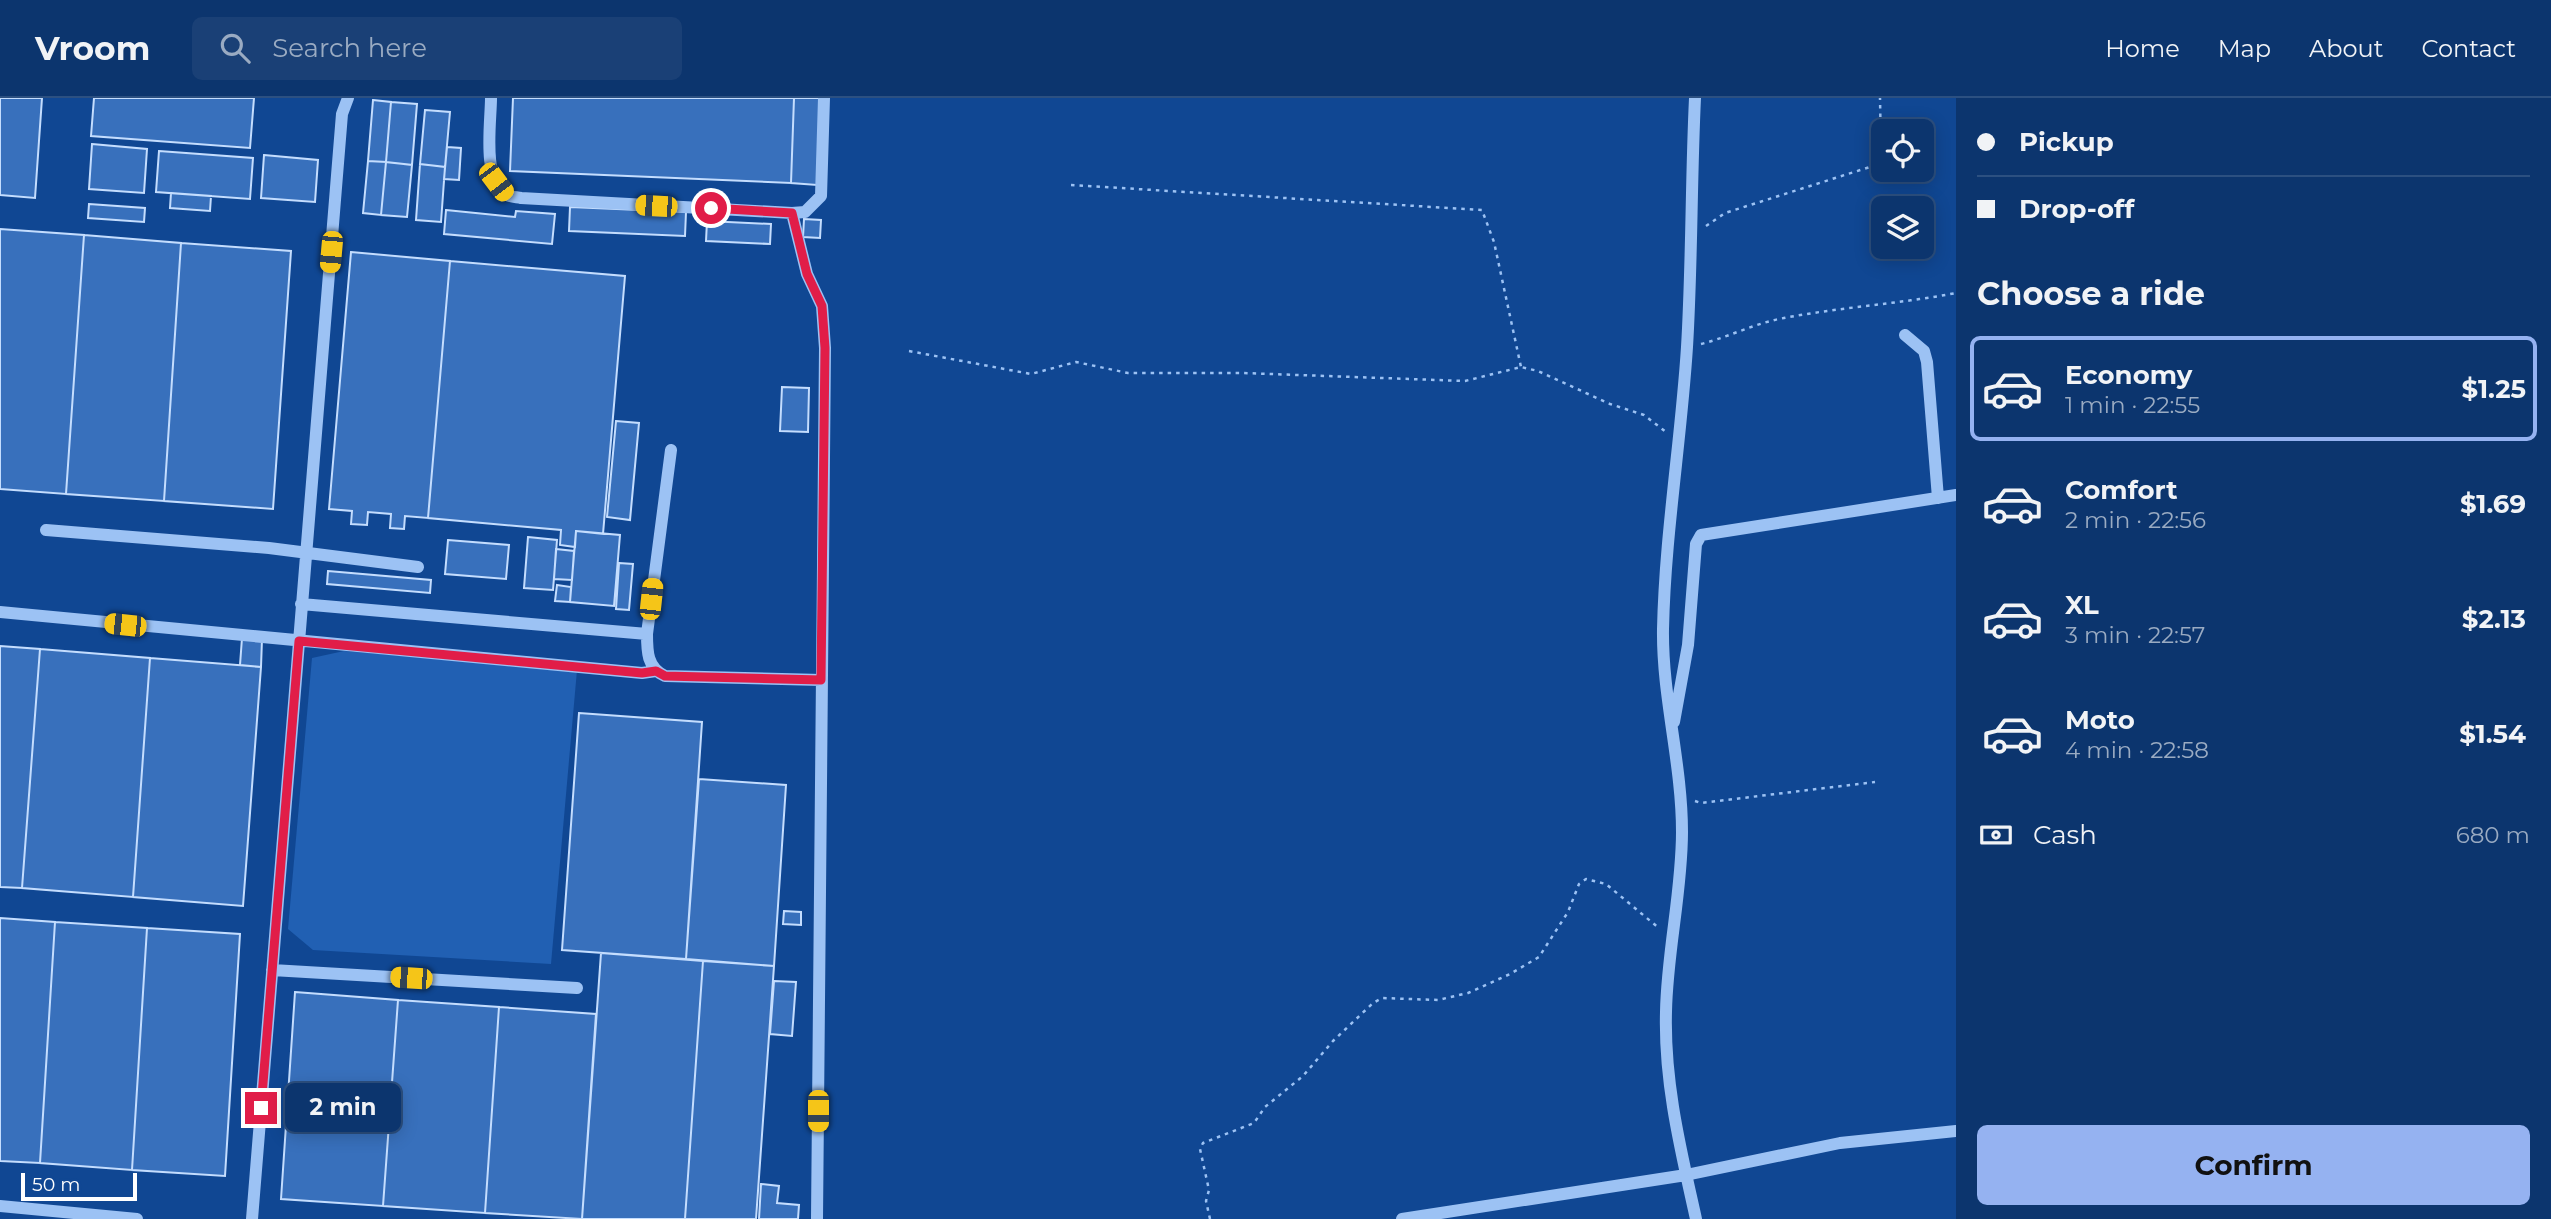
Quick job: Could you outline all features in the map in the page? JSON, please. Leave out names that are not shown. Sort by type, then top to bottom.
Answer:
[{"type":"street","points":[[252,1219],[342,114],[348,98]]},
{"type":"street","points":[[491,98],[490,166],[496,182],[505,194],[521,198],[792,213],[805,212],[821,196],[824,98]]},
{"type":"street","points":[[1695,98],[1693,237],[1687,347],[1667,557],[1663,632],[1668,702],[1682,796],[1678,891],[1671,939],[1667,1050],[1674,1118],[1696,1219]]},
{"type":"street","points":[[792,213],[807,274],[822,306],[824,323],[817,1219]]},
{"type":"street","points":[[1905,335],[1924,351],[1927,362],[1938,498]]},
{"type":"street","points":[[656,671],[647,650],[647,634],[671,450]]},
{"type":"street","points":[[1673,723],[1688,645],[1696,544],[1701,536],[1956,495]]},
{"type":"street","points":[[46,530],[269,548],[307,555],[418,567]]},
{"type":"street","points":[[301,604],[647,634]]},
{"type":"street","points":[[0,612],[642,673],[656,671],[665,676],[821,680]]},
{"type":"street","points":[[272,970],[577,988]]},
{"type":"street","points":[[1402,1219],[1686,1175],[1840,1143],[1956,1131]]},
{"type":"street","points":[[0,1206],[137,1219]]},
{"type":"path","points":[[1693,237],[1715,218],[1725,214],[1874,166],[1881,153],[1880,98]]},
{"type":"path","points":[[1071,185],[1482,210],[1494,242],[1521,367]]},
{"type":"path","points":[[1687,347],[1731,337],[1779,318],[1902,304],[1956,293]]},
{"type":"path","points":[[909,351],[1031,373],[1076,362],[1128,373],[1243,373],[1465,381],[1521,367],[1538,371],[1610,404],[1644,415],[1680,442]]},
{"type":"path","points":[[1682,796],[1701,803],[1875,782]]},
{"type":"path","points":[[1210,1219],[1206,1201],[1209,1190],[1200,1149],[1203,1143],[1254,1123],[1265,1107],[1303,1076],[1333,1041],[1373,1003],[1394,997],[1448,998],[1510,974],[1539,957],[1548,947],[1579,884],[1586,879],[1606,884],[1671,939]]},
{"type":"shaded area","points":[[344,651],[577,670],[551,964],[313,950],[288,929],[312,658]]},
{"type":"building","points":[[0,98],[42,98],[35,198],[0,195]]},
{"type":"building","points":[[94,98],[254,98],[250,148],[91,136]]},
{"type":"building","points":[[513,98],[794,98],[791,183],[510,171]]},
{"type":"building","points":[[794,98],[820,98],[817,185],[791,183]]},
{"type":"building","points":[[373,100],[391,102],[386,162],[368,161]]},
{"type":"building","points":[[391,102],[417,104],[412,165],[386,162]]},
{"type":"building","points":[[425,110],[450,112],[445,167],[420,164]]},
{"type":"building","points":[[92,144],[147,149],[144,193],[89,189]]},
{"type":"building","points":[[447,147],[461,148],[459,180],[444,179]]},
{"type":"building","points":[[159,151],[253,158],[250,199],[156,192]]},
{"type":"building","points":[[264,155],[318,160],[315,202],[261,198]]},
{"type":"building","points":[[368,161],[386,162],[381,215],[363,213]]},
{"type":"building","points":[[386,162],[412,165],[407,217],[381,215]]},
{"type":"building","points":[[420,164],[445,167],[441,222],[416,220]]},
{"type":"building","points":[[171,193],[211,196],[210,211],[170,208]]},
{"type":"building","points":[[89,204],[145,208],[144,222],[88,218]]},
{"type":"building","points":[[570,207],[686,212],[685,236],[569,231]]},
{"type":"building","points":[[446,210],[515,217],[516,211],[555,214],[552,244],[444,234]]},
{"type":"building","points":[[804,219],[821,220],[820,238],[803,237]]},
{"type":"building","points":[[707,221],[771,224],[770,244],[706,241]]},
{"type":"building","points":[[0,229],[84,235],[66,494],[0,489]]},
{"type":"building","points":[[84,235],[181,243],[164,501],[66,494]]},
{"type":"building","points":[[181,243],[291,251],[273,509],[164,501]]},
{"type":"building","points":[[351,252],[450,261],[428,518],[405,516],[404,529],[390,528],[391,514],[368,512],[367,525],[351,524],[352,511],[329,509]]},
{"type":"building","points":[[450,261],[625,276],[603,534],[576,531],[575,547],[560,545],[561,530],[428,518]]},
{"type":"building","points":[[782,387],[809,388],[808,432],[780,431]]},
{"type":"building","points":[[616,421],[639,423],[630,520],[607,517]]},
{"type":"building","points":[[576,531],[620,535],[614,606],[570,602]]},
{"type":"building","points":[[528,537],[557,540],[553,590],[524,588]]},
{"type":"building","points":[[448,540],[509,545],[506,579],[445,574]]},
{"type":"building","points":[[556,549],[574,551],[572,580],[554,579]]},
{"type":"building","points":[[619,563],[633,564],[629,610],[616,609]]},
{"type":"building","points":[[328,571],[431,580],[430,593],[327,584]]},
{"type":"building","points":[[557,585],[571,587],[570,602],[555,601]]},
{"type":"building","points":[[242,638],[262,639],[261,667],[240,665]]},
{"type":"building","points":[[0,646],[40,649],[22,888],[0,887]]},
{"type":"building","points":[[40,649],[150,658],[133,897],[22,888]]},
{"type":"building","points":[[150,658],[261,667],[243,906],[133,897]]},
{"type":"building","points":[[579,713],[702,722],[686,959],[562,950]]},
{"type":"building","points":[[699,779],[786,785],[774,966],[686,959]]},
{"type":"building","points":[[784,911],[801,912],[801,925],[783,924]]},
{"type":"building","points":[[0,918],[55,922],[40,1163],[0,1161]]},
{"type":"building","points":[[55,922],[147,928],[132,1170],[40,1163]]},
{"type":"building","points":[[147,928],[240,934],[225,1176],[132,1170]]},
{"type":"building","points":[[601,953],[703,961],[685,1219],[582,1219]]},
{"type":"building","points":[[703,961],[774,966],[756,1219],[685,1219]]},
{"type":"building","points":[[774,981],[796,982],[792,1036],[770,1034]]},
{"type":"building","points":[[295,992],[398,1000],[383,1206],[281,1199]]},
{"type":"building","points":[[398,1000],[499,1007],[485,1213],[383,1206]]},
{"type":"building","points":[[499,1007],[596,1014],[582,1219],[485,1213]]},
{"type":"building","points":[[761,1184],[779,1186],[777,1203],[799,1205],[798,1219],[759,1219]]},
{"type":"route","points":[[261,1108],[299,641],[642,673],[656,671],[665,676],[821,680],[825,348],[822,306],[807,274],[792,213],[711,208]]}]
